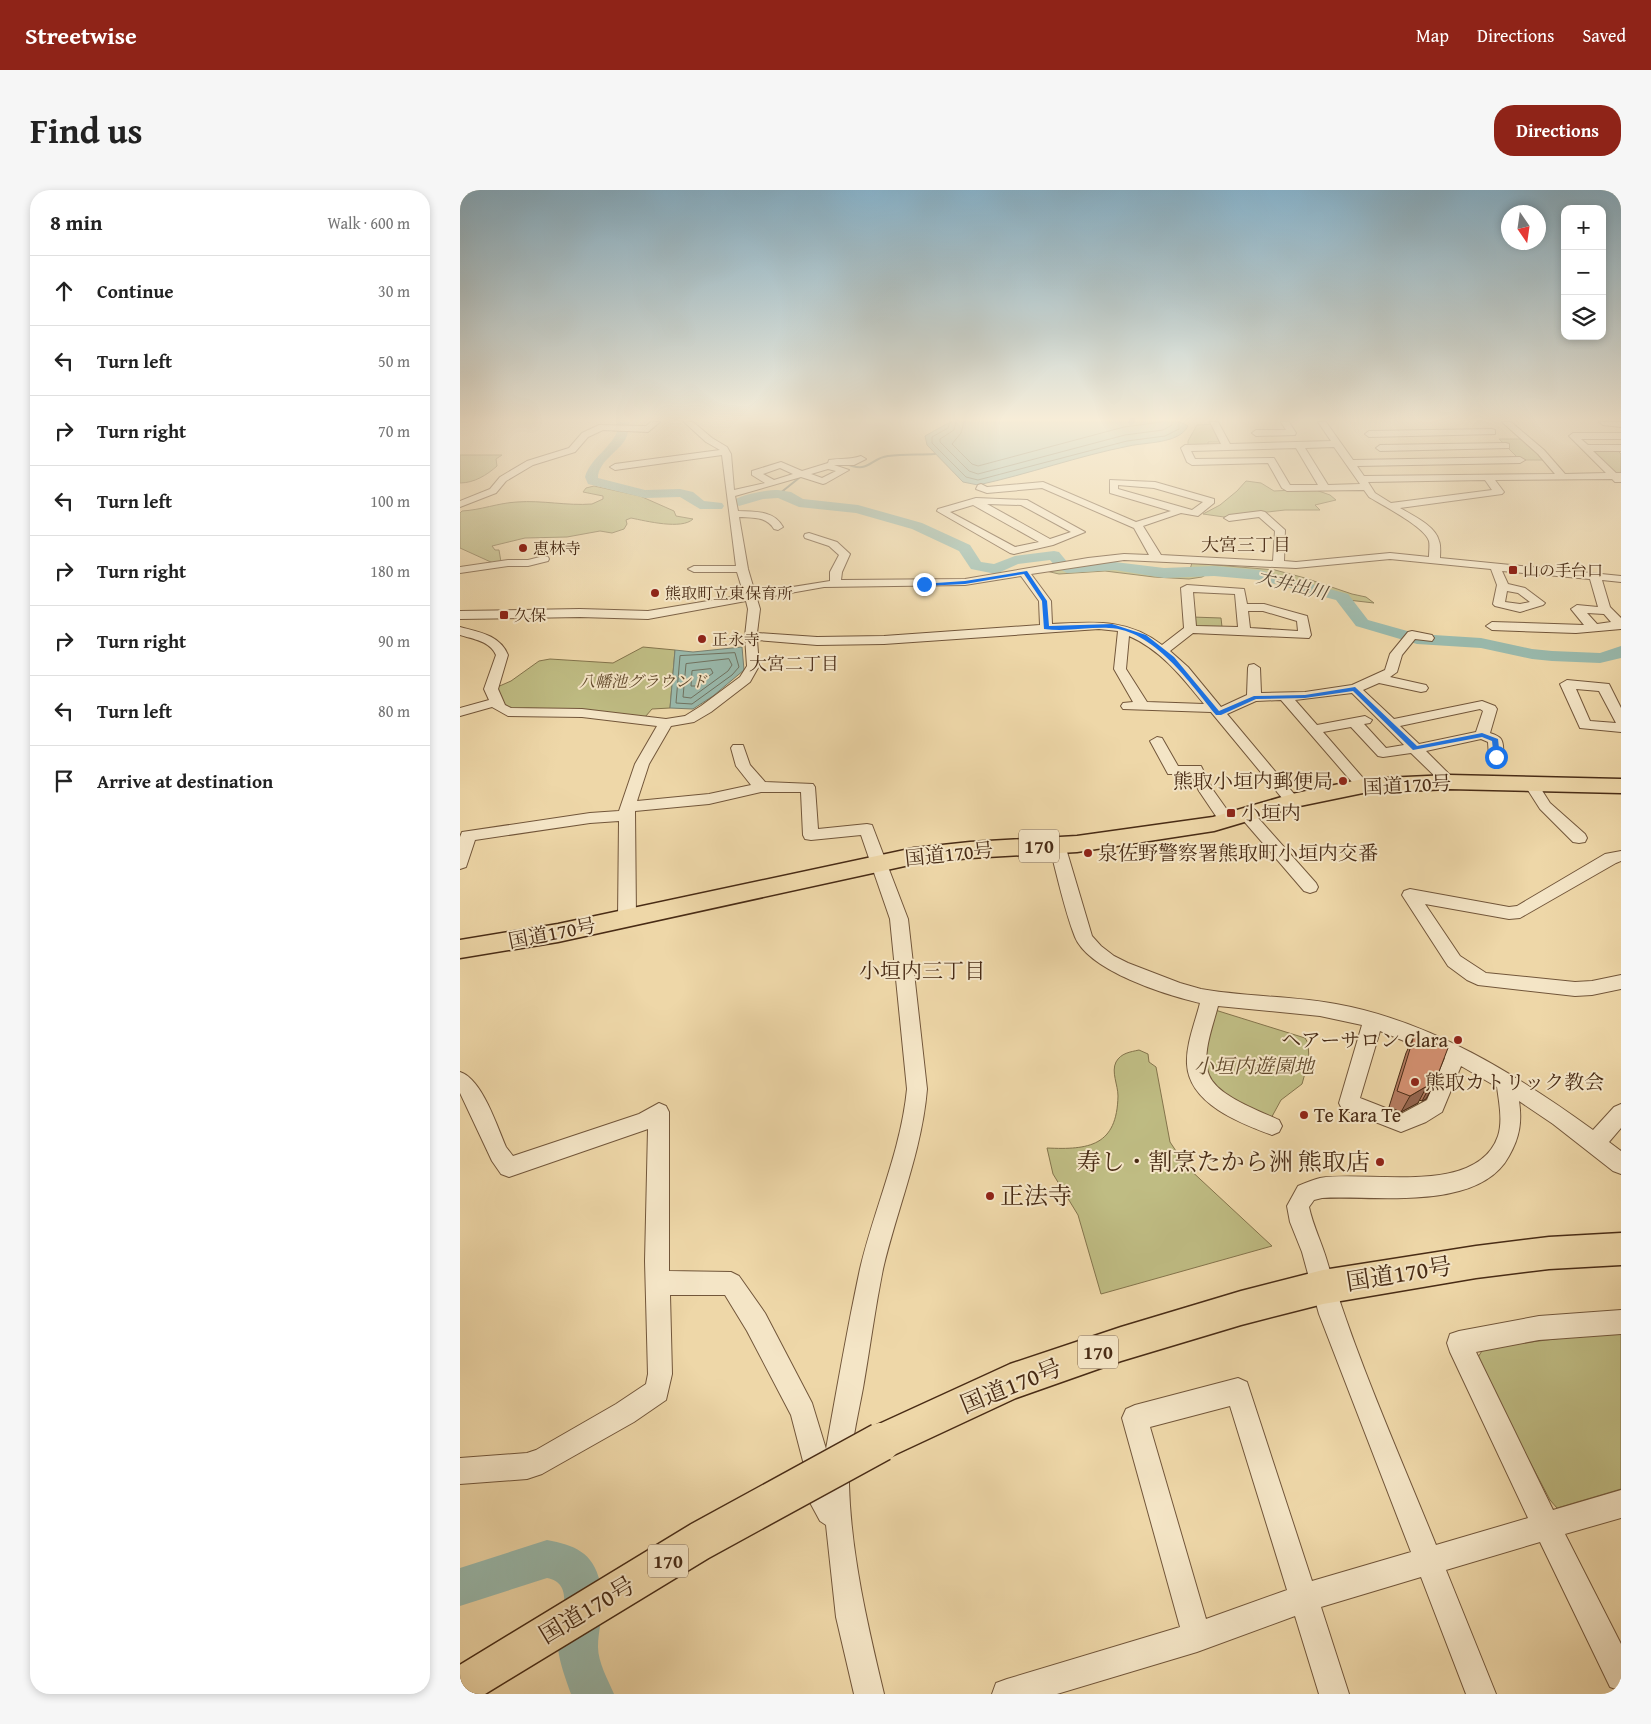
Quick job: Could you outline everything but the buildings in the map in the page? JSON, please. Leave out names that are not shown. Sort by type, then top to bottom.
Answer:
[{"type":"highway","name":"国道170号","points":[[460,949],[532,938],[878,863],[939,852],[1057,845],[1196,827],[1237,818],[1292,801],[1363,786],[1449,782],[1621,786]]},
{"type":"highway","name":"国道170号","points":[[460,1687],[700,1541],[882,1442],[1010,1382],[1111,1347],[1241,1308],[1323,1287],[1476,1262],[1549,1253],[1621,1249]]},
{"type":"street","points":[[460,504],[492,492]]},
{"type":"street","points":[[460,631],[492,641],[502,652],[490,689],[499,707],[508,712],[582,713],[666,723],[689,719],[706,709],[746,679],[753,666],[751,636],[754,609],[742,569],[730,494],[737,492]]},
{"type":"street","points":[[1059,492],[1136,525],[1156,558]]},
{"type":"street","points":[[1117,492],[1194,514],[1211,501],[1188,492]]},
{"type":"street","points":[[1371,492],[1379,501],[1419,524],[1429,533],[1434,540],[1436,560]]},
{"type":"street","points":[[1412,492],[1423,502]]},
{"type":"street","points":[[1389,506],[1498,492]]},
{"type":"street","points":[[968,502],[1023,502],[1080,532],[1056,549],[1014,551],[942,511],[968,502]]},
{"type":"street","points":[[974,502],[1056,549],[1071,564]]},
{"type":"street","points":[[1136,525],[1173,514],[1181,509]]},
{"type":"street","points":[[733,514],[763,515],[775,521],[778,527]]},
{"type":"street","points":[[1229,518],[1261,514],[1280,530],[1278,564]]},
{"type":"street","points":[[830,531],[814,538],[833,544],[845,554],[836,572],[835,583]]},
{"type":"street","points":[[460,615],[580,613],[648,615],[835,583],[944,584],[998,578],[1107,558],[1156,558],[1278,564],[1323,563],[1390,556],[1621,579]]},
{"type":"street","points":[[460,570],[508,563],[528,563],[544,559]]},
{"type":"street","points":[[1495,566],[1502,587]]},
{"type":"street","points":[[694,569],[742,569]]},
{"type":"street","points":[[1025,572],[1045,601],[1046,628]]},
{"type":"street","points":[[1492,626],[1594,628],[1621,625],[1606,611],[1595,576]]},
{"type":"street","points":[[1190,628],[1187,588],[1240,591],[1244,631]]},
{"type":"street","points":[[1163,650],[1190,628],[1306,635],[1303,619],[1264,608],[1242,607]]},
{"type":"street","points":[[1594,628],[1577,609],[1606,611]]},
{"type":"street","points":[[751,636],[832,642],[1099,625],[1124,629],[1144,636],[1163,650],[1183,670],[1292,801]]},
{"type":"street","points":[[1124,629],[1120,669],[1135,706],[1216,711],[1254,697],[1305,696],[1355,688],[1391,672],[1396,654],[1411,637],[1428,638]]},
{"type":"street","points":[[1254,668],[1254,697]]},
{"type":"street","points":[[1376,678],[1420,688]]},
{"type":"street","points":[[1621,722],[1604,687],[1567,684],[1585,725],[1621,728]]},
{"type":"street","points":[[1355,688],[1449,782]]},
{"type":"street","points":[[1285,697],[1363,786]]},
{"type":"street","points":[[460,712],[496,702]]},
{"type":"street","points":[[1314,730],[1354,722],[1386,720],[1482,705],[1490,709],[1482,735]]},
{"type":"street","points":[[1354,722],[1383,754],[1482,735],[1495,740],[1496,757]]},
{"type":"street","points":[[627,918],[627,811],[642,764],[666,723]]},
{"type":"street","points":[[1157,741],[1174,771],[1196,769],[1206,790],[1310,888]]},
{"type":"street","points":[[738,748],[743,766],[761,787]]},
{"type":"street","points":[[1531,784],[1544,806],[1579,838]]},
{"type":"street","points":[[460,863],[468,836],[709,799],[761,787],[808,787],[811,835],[867,829],[899,919],[917,1089],[909,1138],[872,1268],[839,1449],[836,1485],[842,1552],[851,1617],[869,1694]]},
{"type":"street","points":[[1057,845],[1084,937],[1098,955],[1115,965],[1168,986],[1210,998],[1318,1008],[1373,1021],[1411,1033],[1456,1054],[1506,1083],[1595,1143],[1621,1164]]},
{"type":"street","points":[[1621,856],[1611,858],[1520,912],[1509,913],[1410,895],[1454,961],[1473,975],[1484,980],[1576,989],[1621,982]]},
{"type":"street","points":[[1210,998],[1197,1065],[1207,1091],[1222,1101],[1272,1126]]},
{"type":"street","points":[[1373,1021],[1349,1102],[1401,1123],[1420,1116],[1435,1106],[1456,1054]]},
{"type":"street","points":[[460,1080],[469,1089],[499,1154],[509,1168],[646,1121],[659,1112],[656,1252],[660,1374],[657,1391],[625,1413],[542,1461],[527,1466],[460,1471]]},
{"type":"street","points":[[1481,1694],[1331,1314],[1301,1222],[1298,1206],[1306,1193],[1323,1188],[1429,1186],[1471,1176],[1489,1168],[1500,1155],[1507,1140],[1510,1122],[1506,1083]]},
{"type":"street","points":[[1595,1143],[1621,1113]]},
{"type":"street","points":[[658,1280],[680,1285],[716,1282],[731,1284],[756,1322],[803,1412],[817,1465],[821,1497],[830,1512],[840,1518]]},
{"type":"street","points":[[1621,1322],[1539,1328],[1459,1343],[1621,1676]]},
{"type":"street","points":[[1197,1637],[1135,1418],[1238,1391],[1334,1694]]},
{"type":"street","points":[[1007,1694],[1197,1637],[1304,1598],[1621,1504]]},
{"type":"green space","points":[[584,492],[622,492],[640,496],[674,511],[676,516],[693,519],[681,524],[673,524],[654,523],[631,518],[626,520],[627,524],[624,529],[612,533],[600,531],[567,537],[525,538],[492,546],[495,550],[499,550],[501,562],[493,563],[460,548],[460,513],[462,511],[517,502],[592,504],[603,499],[603,496]]},
{"type":"green space","points":[[1236,492],[1322,492],[1336,500],[1315,505],[1320,510],[1285,510],[1224,517],[1203,514],[1220,505]]},
{"type":"green space","points":[[1107,562],[1168,572],[1190,569],[1192,563],[1275,570],[1366,597],[1374,603],[1348,600],[1325,589],[1284,579],[1234,571],[1215,570],[1202,577],[1189,579],[1105,571],[1059,574],[1046,571]]},
{"type":"green space","points":[[1192,617],[1221,618],[1222,627],[1197,626],[1193,624]]},
{"type":"green space","name":"八幡池グラウンド","points":[[643,647],[675,650],[670,708],[652,709],[645,717],[512,709],[500,702],[495,688],[511,681],[539,661],[550,659],[613,663]]},
{"type":"green space","name":"小垣内遊園地","points":[[1212,1009],[1305,1038],[1308,1043],[1309,1059],[1302,1084],[1281,1100],[1269,1122],[1213,1090],[1200,1058]]},
{"type":"green space","points":[[1139,1050],[1148,1054],[1149,1062],[1156,1067],[1170,1142],[1186,1166],[1272,1246],[1101,1294],[1078,1215],[1053,1174],[1047,1148],[1088,1146],[1106,1135],[1112,1126],[1116,1113],[1118,1092],[1114,1070],[1116,1062],[1123,1055]]},
{"type":"green space","points":[[1617,1331],[1621,1333],[1621,1489],[1557,1508],[1550,1500],[1476,1360],[1484,1348]]},
{"type":"water","points":[[742,647],[744,670],[713,696],[693,709],[670,708],[675,650],[693,652]]},
{"type":"waterway","name":"大井出川","points":[[638,492],[645,494],[680,493],[688,495],[700,505],[717,506]]},
{"type":"waterway","name":"大井出川","points":[[739,502],[762,495],[778,494],[786,495],[799,503],[858,509],[917,526],[965,548],[976,566],[996,569],[1015,560],[1054,555],[1061,564]]},
{"type":"waterway","name":"大井出川","points":[[1067,568],[1115,566],[1164,573],[1214,571],[1259,575],[1342,597],[1362,623],[1417,639],[1481,643],[1532,654],[1552,656],[1600,658],[1612,656],[1621,651]]},
{"type":"waterway","points":[[460,1587],[547,1559],[564,1562],[579,1575],[584,1598],[578,1648],[588,1685],[593,1694]]},
{"type":"place","name":"恵林寺","points":[[523,548]]},
{"type":"place","name":"山の手台口","points":[[1513,570]]},
{"type":"place","name":"熊取町立東保育所","points":[[655,593]]},
{"type":"place","name":"久保","points":[[504,615]]},
{"type":"place","name":"正永寺","points":[[702,639]]},
{"type":"place","name":"熊取小垣内郵便局","points":[[1343,781]]},
{"type":"place","name":"小垣内","points":[[1231,813]]},
{"type":"place","name":"泉佐野警察署熊取町小垣内交番","points":[[1088,853]]},
{"type":"place","name":"ヘアーサロン Clara","points":[[1458,1040]]},
{"type":"place","name":"熊取カトリック教会","points":[[1415,1082]]},
{"type":"place","name":"Te Kara Te","points":[[1304,1115]]},
{"type":"place","name":"寿し・割烹たから洲 熊取店","points":[[1380,1162]]},
{"type":"place","name":"正法寺","points":[[990,1196]]},
{"type":"district","name":"大宮三丁目","points":[[1246,545]]},
{"type":"district","name":"大宮二丁目","points":[[794,664]]},
{"type":"district","name":"小垣内三丁目","points":[[922,971]]},
{"type":"route","points":[[924,584],[965,582],[1025,572],[1045,601],[1046,628],[1112,626],[1144,636],[1163,650],[1183,670],[1218,714],[1254,697],[1305,696],[1355,688],[1416,749],[1482,735],[1495,740],[1496,757]]}]
